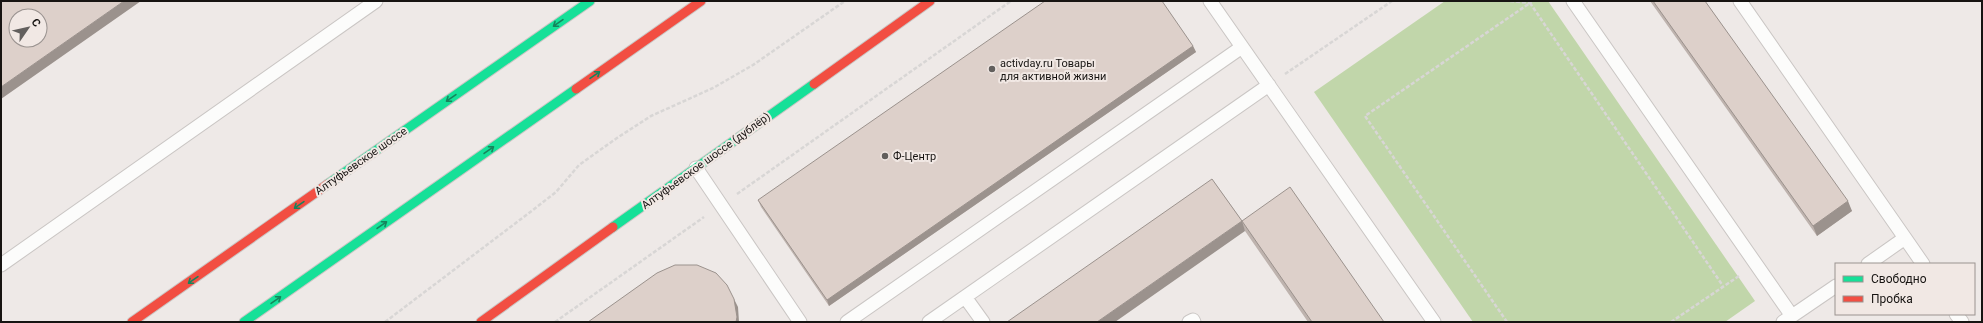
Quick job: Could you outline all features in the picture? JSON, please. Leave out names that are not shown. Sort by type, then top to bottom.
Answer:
[{"type":"main road","name":"Алтуфьевское шоссе","points":[[132,322],[590,1]]},
{"type":"main road","points":[[244,322],[700,1]]},
{"type":"main road","name":"Алтуфьевское шоссе (дублёр)","points":[[481,322],[930,1]]},
{"type":"lane","points":[[1,265],[376,1]]},
{"type":"lane","points":[[1210,1],[1434,322]]},
{"type":"lane","points":[[1573,1],[1787,319],[1835,287]]},
{"type":"lane","points":[[1740,1],[1922,263]]},
{"type":"lane","points":[[847,322],[1242,47]]},
{"type":"lane","points":[[929,322],[1269,85]]},
{"type":"lane","points":[[696,168],[800,322]]},
{"type":"lane","points":[[1869,263],[1905,238]]},
{"type":"lane","points":[[966,296],[983,322]]},
{"type":"lane","points":[[1189,322],[1192,320],[1194,322]]},
{"type":"path","points":[[385,322],[556,192],[579,165],[617,138],[651,116],[713,88],[753,65],[845,1]]},
{"type":"path","points":[[555,322],[1011,1]]},
{"type":"path","points":[[1269,85],[1392,1]]},
{"type":"path","points":[[1510,1],[1530,3],[1724,286],[1671,322]]},
{"type":"path","points":[[1507,322],[1365,116],[1533,1]]},
{"type":"green space","points":[[1445,1],[1548,1],[1755,301],[1725,322],[1473,322],[1314,92]]},
{"type":"building","points":[[1,1],[124,1],[1,87]]},
{"type":"building","points":[[1045,1],[1162,1],[1193,46],[827,300],[758,200]]},
{"type":"building","points":[[1653,1],[1705,1],[1848,201],[1813,226]]},
{"type":"building","points":[[1212,179],[1242,221],[1097,322],[1007,322]]},
{"type":"building","points":[[1290,187],[1384,322],[1312,322],[1242,221]]},
{"type":"building","points":[[675,265],[697,265],[716,273],[727,285],[734,299],[737,317],[736,322],[588,322],[657,273]]},
{"type":"traffic: fast","points":[[328,184],[590,1]]},
{"type":"traffic: fast","points":[[613,227],[814,84]]},
{"type":"traffic: fast","points":[[244,322],[576,89]]},
{"type":"traffic: jam","points":[[576,89],[701,1]]},
{"type":"traffic: jam","points":[[814,84],[930,1]]},
{"type":"traffic: jam","points":[[132,322],[328,184]]},
{"type":"traffic: jam","points":[[481,322],[613,227]]},
{"type":"place","name":"activday.ru Товары для активной жизни","points":[[992,69]]},
{"type":"place","name":"Ф-Центр","points":[[885,156]]}]
